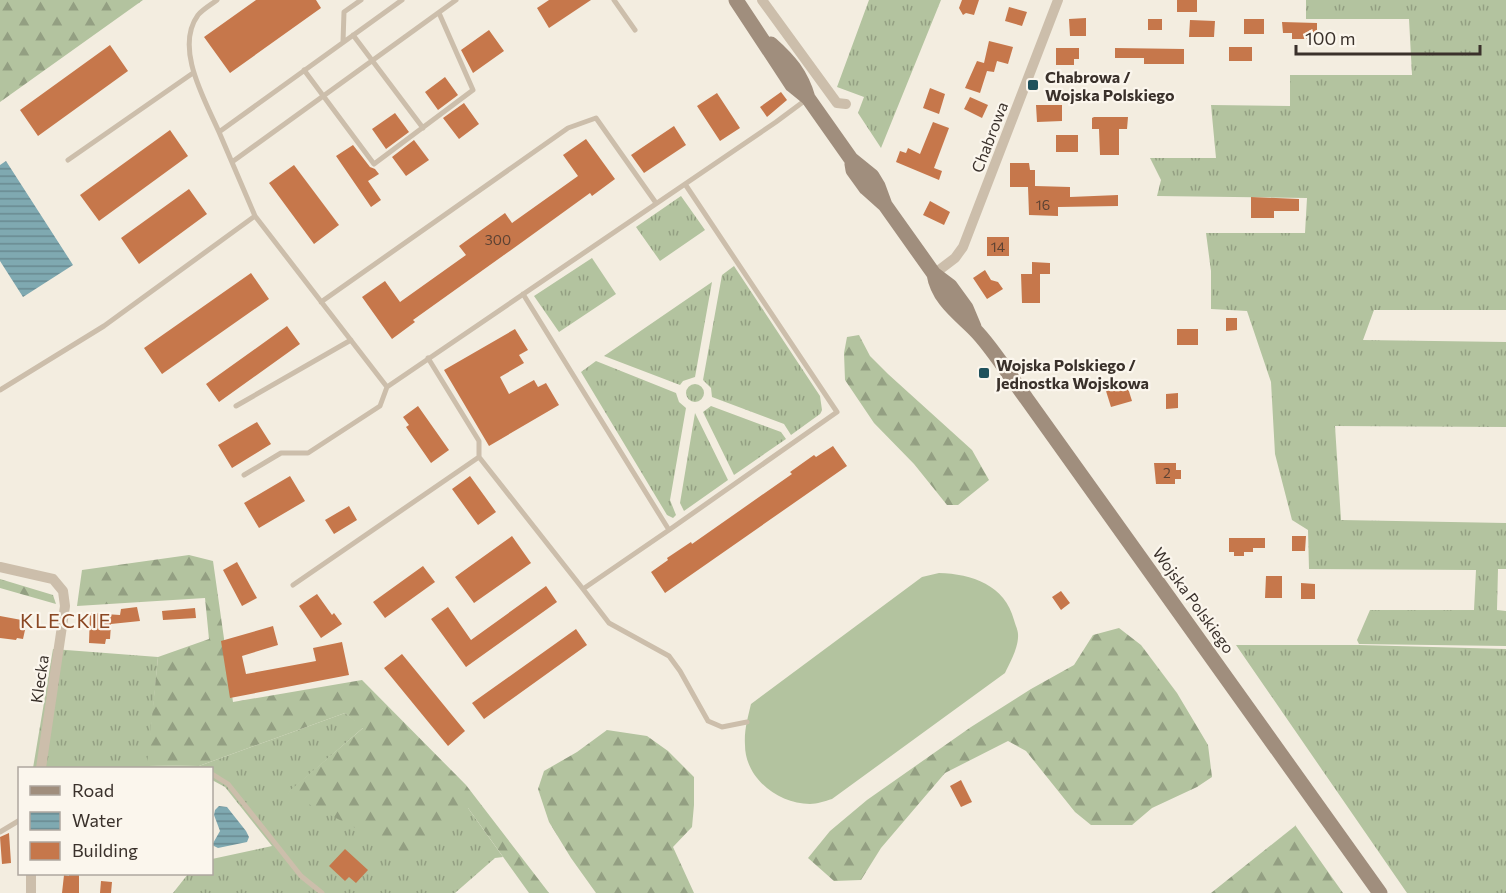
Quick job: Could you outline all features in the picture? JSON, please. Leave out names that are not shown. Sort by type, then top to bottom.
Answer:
[{"type":"main road","name":"Wojska Polskiego","points":[[736,0],[792,84],[808,98],[851,159],[853,170],[866,188],[885,205],[934,274],[938,288],[951,309],[975,330],[1152,572],[1380,893]]},
{"type":"street","points":[[762,0],[837,103],[846,104]]},
{"type":"street","name":"Chabrowa","points":[[934,274],[955,258],[963,247],[1058,0]]},
{"type":"street","name":"Klecka","points":[[0,567],[52,579],[63,591],[65,606],[41,767]]},
{"type":"street","points":[[31,893],[32,875]]},
{"type":"lane","points":[[217,0],[199,14],[189,37],[193,73],[255,216],[387,387]]},
{"type":"lane","points":[[343,42],[344,12],[360,0]]},
{"type":"lane","points":[[219,132],[402,0]]},
{"type":"lane","points":[[232,162],[456,0]]},
{"type":"lane","points":[[614,0],[635,30]]},
{"type":"lane","points":[[304,70],[374,164],[473,90],[439,13]]},
{"type":"lane","points":[[353,35],[423,128]]},
{"type":"lane","points":[[69,159],[193,73]]},
{"type":"lane","points":[[244,475],[281,453],[308,453],[380,406],[387,387],[808,98]]},
{"type":"lane","points":[[321,302],[568,128],[596,118],[656,203]]},
{"type":"lane","points":[[583,589],[837,412],[685,184]]},
{"type":"lane","points":[[0,390],[104,326],[255,216]]},
{"type":"lane","points":[[523,294],[669,530]]},
{"type":"lane","points":[[236,406],[351,340]]},
{"type":"lane","points":[[428,358],[479,441],[479,457],[609,623],[669,656],[708,721],[722,727],[747,722]]},
{"type":"lane","points":[[293,585],[479,457]]},
{"type":"lane","points":[[213,775],[228,784],[301,876],[322,893]]},
{"type":"lane","points":[[0,832],[18,821]]},
{"type":"green space","points":[[0,0],[143,0],[0,102]]},
{"type":"green space","points":[[869,0],[941,0],[881,148],[858,113],[864,97],[837,87]]},
{"type":"green space","points":[[1306,0],[1506,0],[1506,310],[1374,310],[1363,340],[1506,342],[1506,427],[1335,426],[1341,520],[1506,523],[1506,569],[1498,569],[1497,610],[1506,611],[1506,646],[1359,644],[1357,640],[1370,610],[1474,610],[1476,570],[1309,569],[1308,530],[1292,520],[1275,454],[1271,382],[1247,311],[1211,309],[1211,271],[1206,233],[1305,233],[1307,198],[1157,196],[1161,180],[1150,158],[1216,158],[1211,105],[1290,106],[1290,75],[1412,75],[1409,19],[1306,19]]},
{"type":"green space","points":[[681,196],[705,230],[660,261],[636,227]]},
{"type":"green space","points":[[592,258],[616,294],[559,332],[534,296]]},
{"type":"green space","points":[[734,266],[820,396],[822,410],[820,414],[791,435],[784,424],[712,397],[711,388],[703,380],[722,275]]},
{"type":"green space","points":[[712,282],[695,377],[683,381],[680,385],[604,356]]},
{"type":"green space","points":[[859,335],[870,356],[972,450],[989,480],[958,505],[947,505],[914,464],[874,423],[845,380],[844,353],[847,337]]},
{"type":"green space","points":[[596,361],[676,393],[679,402],[686,408],[670,500],[676,515],[673,518],[667,515],[581,372]]},
{"type":"green space","points":[[695,384],[701,387],[704,393],[701,399],[695,402],[689,399],[686,393],[689,387]]},
{"type":"green space","points":[[711,406],[781,432],[786,439],[734,475],[703,412]]},
{"type":"green space","points":[[695,413],[728,480],[684,511],[680,503]]},
{"type":"green space","points":[[189,555],[213,561],[233,702],[362,680],[466,785],[549,893],[529,893],[468,808],[414,858],[287,793],[363,728],[345,713],[199,766],[147,765],[158,657],[209,639],[205,598],[77,606],[82,570]]},
{"type":"green space","points":[[939,573],[963,576],[986,584],[1003,598],[1010,608],[1018,639],[1005,673],[832,799],[813,804],[798,803],[775,794],[757,778],[746,757],[745,734],[751,704],[922,577]]},
{"type":"green space","points":[[0,579],[53,595],[56,604],[0,588]]},
{"type":"green space","points":[[1119,628],[1141,645],[1177,693],[1208,745],[1212,777],[1197,787],[1152,808],[1132,825],[1091,825],[1075,812],[1026,751],[1008,741],[945,773],[881,848],[861,880],[834,881],[808,858],[830,831],[867,800],[971,727],[1074,665],[1093,635]]},
{"type":"green space","points":[[1236,645],[1359,645],[1506,649],[1506,893],[1407,893]]},
{"type":"green space","points":[[53,649],[158,657],[148,765],[199,766],[345,713],[364,727],[288,793],[468,808],[503,857],[495,858],[455,893],[173,893],[187,875],[213,875],[213,859],[272,846],[225,787],[213,781],[213,767],[33,767]]},
{"type":"green space","points":[[607,730],[647,736],[668,751],[694,777],[692,827],[673,847],[694,893],[596,893],[549,822],[538,789],[544,771],[577,752]]},
{"type":"green space","points":[[1295,826],[1343,893],[1211,893]]},
{"type":"water","points":[[6,161],[73,265],[23,297],[0,261],[0,165]]},
{"type":"water","points":[[219,806],[227,807],[246,831],[249,837],[247,842],[218,848],[213,846],[220,831],[214,815]]},
{"type":"building","points":[[256,0],[316,0],[321,8],[230,73],[204,37]]},
{"type":"building","points":[[549,0],[591,0],[549,28],[537,8]]},
{"type":"building","points":[[962,0],[979,0],[974,15],[966,13],[963,15],[959,8]]},
{"type":"building","points":[[1177,0],[1197,0],[1197,12],[1177,12]]},
{"type":"building","points":[[1009,7],[1027,12],[1022,26],[1005,21]]},
{"type":"building","points":[[1086,18],[1086,36],[1070,36],[1069,19]]},
{"type":"building","points":[[1148,19],[1162,19],[1162,30],[1148,30]]},
{"type":"building","points":[[1244,19],[1264,19],[1264,34],[1244,34]]},
{"type":"building","points":[[1190,20],[1215,21],[1214,37],[1189,37]]},
{"type":"building","points":[[1282,22],[1317,23],[1317,39],[1292,39],[1292,33],[1283,33]]},
{"type":"building","points":[[489,30],[504,51],[473,73],[461,50]]},
{"type":"building","points":[[989,41],[1013,47],[1008,64],[997,61],[994,72],[987,71],[980,93],[965,88],[977,61],[984,63]]},
{"type":"building","points":[[110,45],[128,71],[38,136],[20,110]]},
{"type":"building","points":[[1229,47],[1252,47],[1252,61],[1229,61]]},
{"type":"building","points":[[1056,48],[1079,48],[1079,59],[1074,59],[1074,65],[1056,65]]},
{"type":"building","points":[[1115,48],[1184,49],[1184,64],[1144,64],[1144,58],[1115,58]]},
{"type":"building","points":[[445,77],[458,95],[438,110],[425,92]]},
{"type":"building","points":[[930,88],[945,94],[939,114],[923,108]]},
{"type":"building","points":[[781,92],[787,100],[767,117],[760,107]]},
{"type":"building","points":[[717,93],[740,128],[720,141],[697,106]]},
{"type":"building","points":[[970,97],[988,105],[982,118],[964,109]]},
{"type":"building","points":[[464,103],[479,124],[459,139],[443,118]]},
{"type":"building","points":[[1036,105],[1062,105],[1062,121],[1037,122]]},
{"type":"building","points":[[395,113],[409,132],[386,149],[372,129]]},
{"type":"building","points":[[1128,117],[1127,129],[1119,129],[1119,155],[1100,155],[1099,129],[1092,129],[1092,118]]},
{"type":"building","points":[[933,122],[949,128],[934,168],[942,171],[939,180],[896,162],[900,151],[906,153],[908,148],[920,154]]},
{"type":"building","points":[[674,126],[686,145],[644,173],[631,155]]},
{"type":"building","points":[[170,130],[188,156],[99,221],[80,195]]},
{"type":"building","points":[[1056,135],[1078,135],[1078,152],[1056,152]]},
{"type":"building","points":[[586,139],[615,179],[592,196],[590,193],[413,320],[415,322],[392,339],[362,297],[385,281],[400,302],[466,255],[459,246],[505,213],[512,223],[578,176],[563,155]]},
{"type":"building","points":[[414,140],[429,160],[406,176],[392,157]]},
{"type":"building","points":[[353,145],[370,167],[379,174],[368,181],[381,200],[371,207],[336,156]]},
{"type":"building","points":[[1010,163],[1029,163],[1030,170],[1035,170],[1035,186],[1070,187],[1070,197],[1118,195],[1118,206],[1058,207],[1058,216],[1029,215],[1028,187],[1010,187]]},
{"type":"building","points":[[294,165],[339,225],[314,244],[269,183]]},
{"type":"building","points":[[189,189],[207,214],[139,264],[121,238]]},
{"type":"building","points":[[1251,197],[1299,199],[1299,211],[1274,211],[1274,218],[1251,218]]},
{"type":"building","points":[[930,201],[950,212],[944,225],[923,215]]},
{"type":"building","points":[[987,237],[1009,237],[1009,256],[987,256]]},
{"type":"building","points":[[1032,262],[1050,263],[1050,274],[1032,274]]},
{"type":"building","points":[[985,270],[991,280],[998,282],[1003,289],[987,299],[973,278]]},
{"type":"building","points":[[251,273],[269,299],[162,374],[144,348]]},
{"type":"building","points":[[1021,274],[1040,274],[1040,303],[1022,303]]},
{"type":"building","points":[[1226,318],[1237,318],[1237,330],[1226,331]]},
{"type":"building","points":[[287,326],[300,344],[219,402],[206,384]]},
{"type":"building","points":[[515,329],[528,350],[519,355],[524,363],[500,377],[509,394],[534,380],[538,387],[546,383],[559,405],[489,446],[444,370]]},
{"type":"building","points":[[1177,329],[1198,329],[1198,345],[1177,345]]},
{"type":"building","points":[[1114,384],[1119,387],[1127,385],[1132,401],[1111,407],[1106,391],[1109,385]]},
{"type":"building","points":[[1178,393],[1178,408],[1166,409],[1166,394]]},
{"type":"building","points":[[418,406],[449,450],[431,463],[406,427],[409,425],[403,417]]},
{"type":"building","points":[[257,422],[271,444],[232,468],[218,445]]},
{"type":"building","points":[[833,446],[847,466],[665,593],[651,572],[668,560],[667,558],[691,542],[692,544],[792,474],[790,472],[814,455],[816,457]]},
{"type":"building","points":[[1154,463],[1176,463],[1176,470],[1181,470],[1181,479],[1175,479],[1175,484],[1156,484]]},
{"type":"building","points":[[290,476],[305,501],[259,528],[244,503]]},
{"type":"building","points":[[470,476],[496,512],[478,525],[452,489]]},
{"type":"building","points":[[349,506],[357,520],[334,534],[325,520]]},
{"type":"building","points":[[512,536],[531,563],[474,603],[455,577]]},
{"type":"building","points":[[1292,536],[1306,536],[1305,551],[1292,551]]},
{"type":"building","points":[[1229,538],[1265,538],[1265,548],[1253,548],[1253,552],[1244,552],[1244,556],[1234,556],[1234,552],[1229,552]]},
{"type":"building","points":[[237,562],[257,598],[242,606],[223,570]]},
{"type":"building","points":[[423,566],[435,582],[385,618],[373,602]]},
{"type":"building","points":[[1266,576],[1282,576],[1282,598],[1265,598]]},
{"type":"building","points":[[1301,583],[1315,584],[1315,599],[1301,599]]},
{"type":"building","points":[[546,586],[557,602],[466,667],[431,619],[448,607],[471,640]]},
{"type":"building","points":[[1061,591],[1070,603],[1061,610],[1052,597]]},
{"type":"building","points":[[317,594],[332,615],[334,613],[342,624],[321,638],[299,606]]},
{"type":"building","points":[[137,607],[140,621],[111,624],[110,639],[106,639],[105,644],[89,643],[90,613],[120,615],[121,609]]},
{"type":"building","points":[[195,608],[196,618],[163,620],[162,611]]},
{"type":"building","points":[[0,616],[27,621],[23,639],[0,638]]},
{"type":"building","points":[[273,626],[278,645],[242,656],[246,674],[316,661],[313,648],[342,642],[349,675],[230,698],[221,641]]},
{"type":"building","points":[[576,629],[587,645],[484,719],[472,703]]},
{"type":"building","points":[[402,654],[465,731],[448,746],[384,668]]},
{"type":"building","points":[[961,780],[972,802],[961,807],[950,786]]},
{"type":"building","points":[[9,833],[11,863],[2,864],[0,837]]},
{"type":"building","points":[[345,849],[368,870],[356,883],[349,877],[345,881],[329,866]]},
{"type":"building","points":[[64,875],[79,875],[79,893],[62,893]]},
{"type":"building","points":[[101,881],[112,882],[111,893],[100,893]]},
{"type":"place","name":"Chabrowa / Wojska Polskiego","points":[[1033,85]]},
{"type":"place","name":"Wojska Polskiego / Jednostka Wojskowa","points":[[984,373]]},
{"type":"district","name":"KLECKIE","points":[[66,620]]}]
